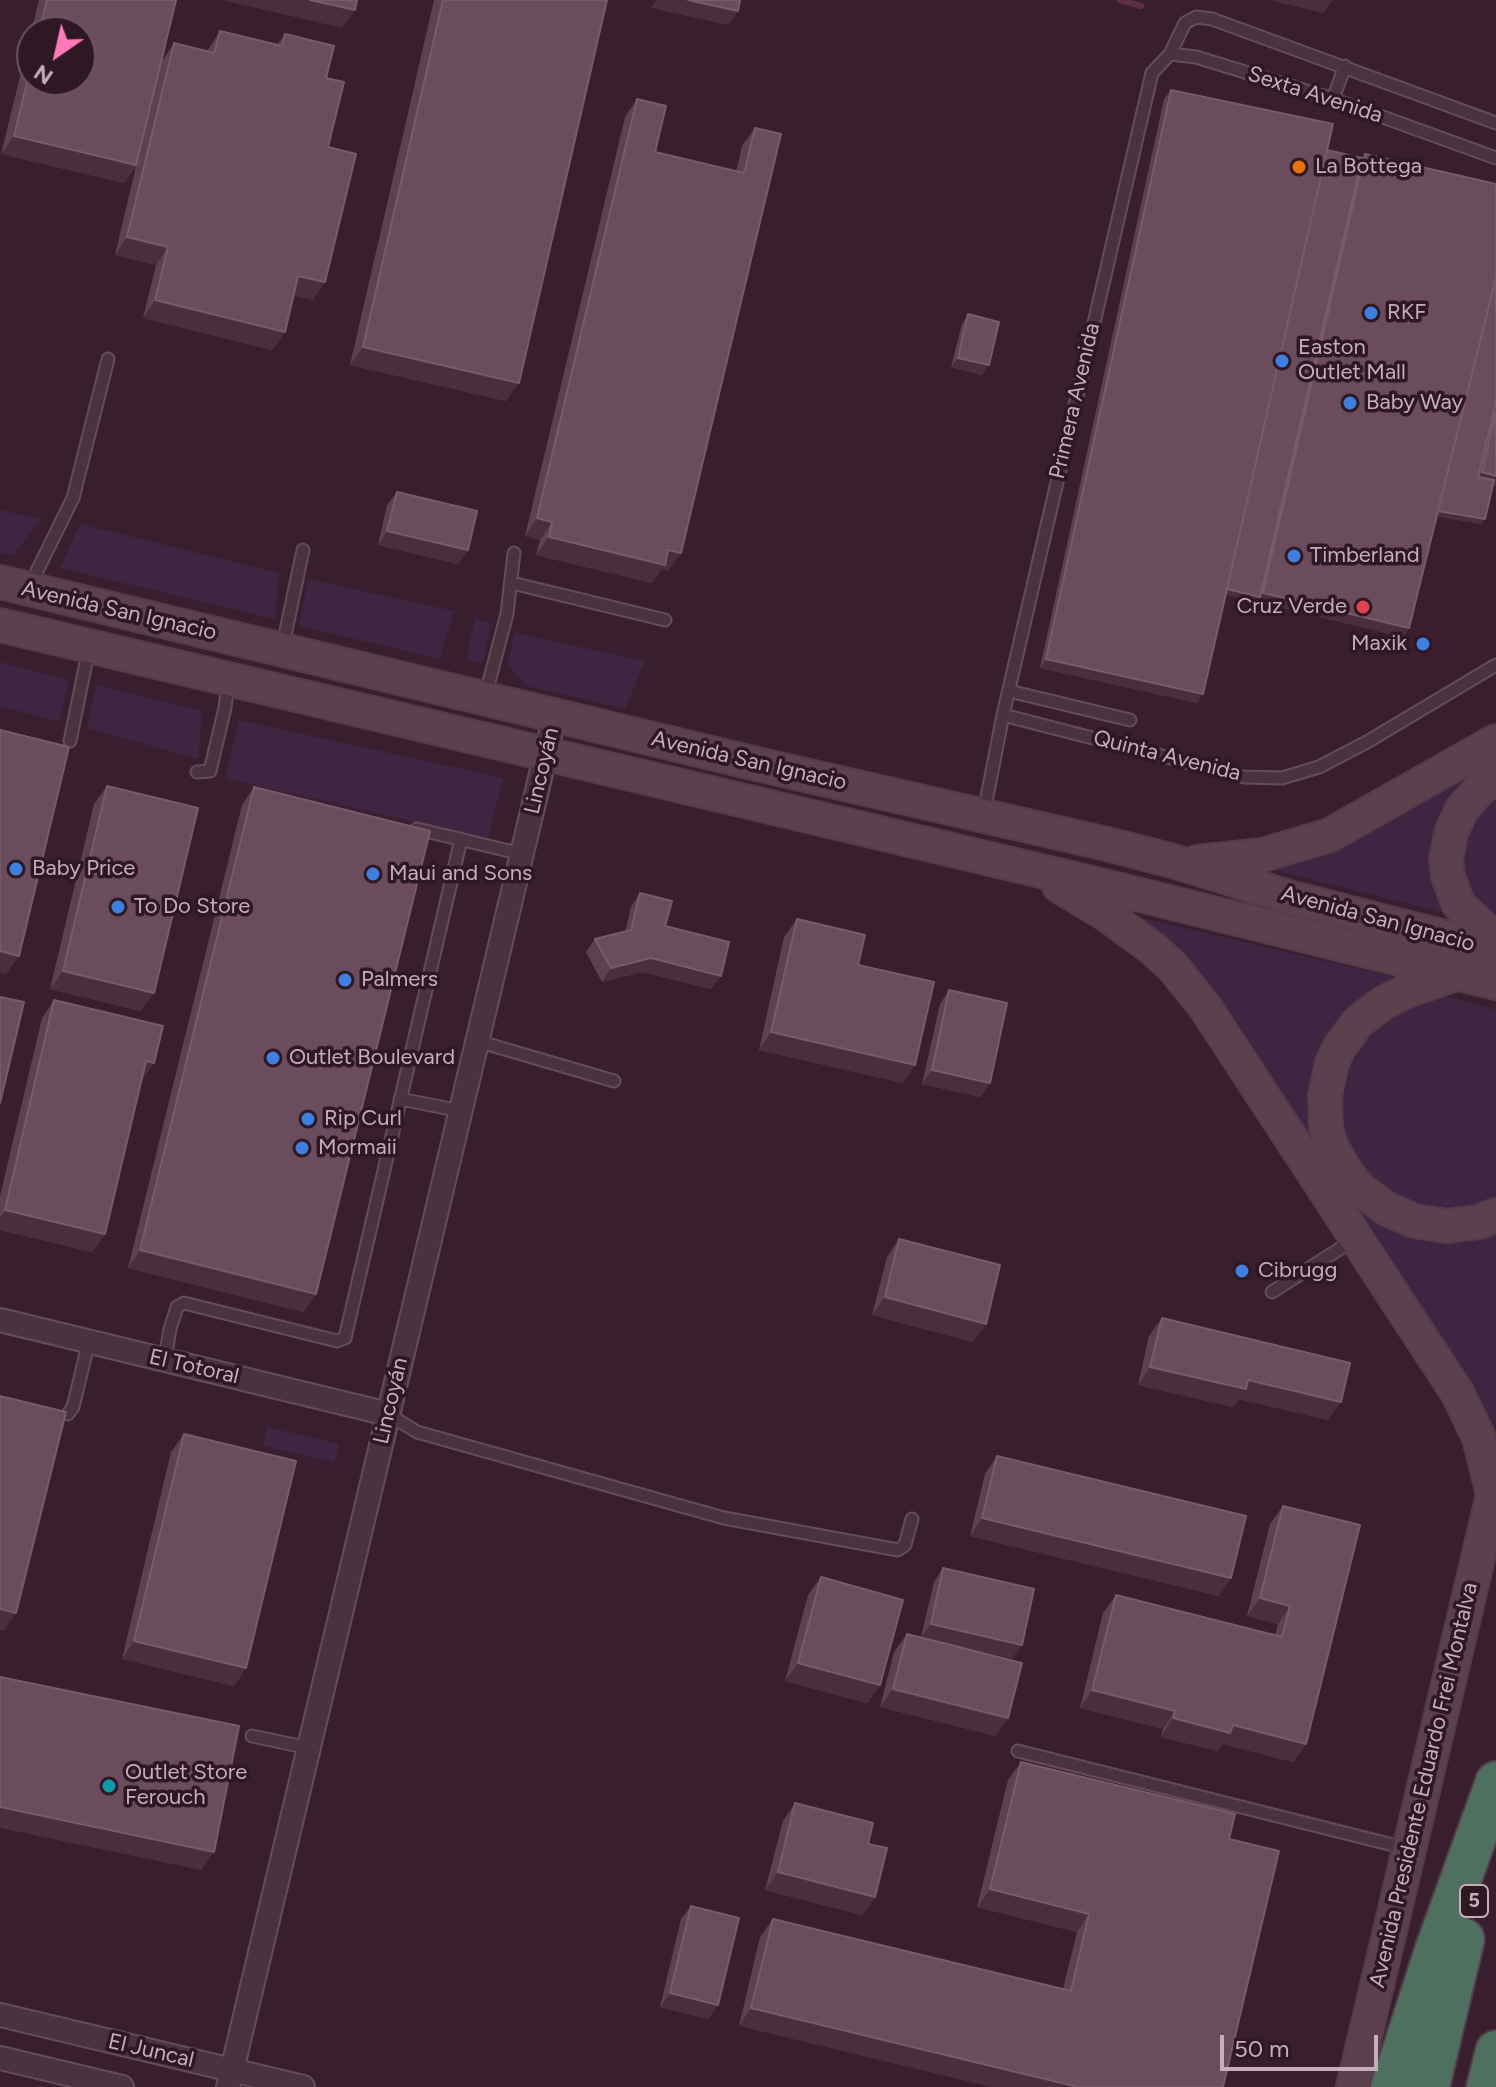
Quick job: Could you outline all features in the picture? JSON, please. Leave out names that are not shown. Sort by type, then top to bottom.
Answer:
[{"type":"highway","points":[[1391,2087],[1435,1951],[1496,1782]]},
{"type":"highway","name":"5","points":[[1429,2087],[1496,1807]]},
{"type":"highway","points":[[1487,2087],[1496,2051]]},
{"type":"main road","name":"Avenida San Ignacio","points":[[0,582],[1107,844],[1292,898],[1496,950]]},
{"type":"main road","name":"Avenida San Ignacio","points":[[0,625],[1096,884],[1496,983]]},
{"type":"main road","points":[[392,718],[407,696],[403,679]]},
{"type":"main road","points":[[1173,861],[1232,859],[1308,844],[1350,825],[1496,741]]},
{"type":"main road","points":[[1496,778],[1481,788],[1462,809],[1451,833],[1446,860],[1458,903],[1496,939]]},
{"type":"main road","points":[[1096,884],[1112,869],[1113,858],[1107,844]]},
{"type":"main road","points":[[1036,870],[1131,931],[1181,976],[1458,1394],[1479,1438],[1495,1488]]},
{"type":"main road","points":[[1456,974],[1407,991],[1383,1003],[1358,1022],[1332,1063],[1325,1095],[1326,1128],[1338,1161],[1348,1175],[1365,1194],[1385,1208],[1414,1221],[1447,1226],[1471,1224],[1496,1215]]},
{"type":"main road","name":"Avenida Presidente Eduardo Frei Montalva","points":[[1353,2087],[1495,1488]]},
{"type":"street","name":"Lincoyán","points":[[230,2079],[555,715]]},
{"type":"street","name":"El Totoral","points":[[0,1320],[388,1414]]},
{"type":"street","name":"El Juncal","points":[[0,2015],[230,2079],[303,2087]]},
{"type":"street","name":"El Juncal","points":[[0,2058],[122,2087]]},
{"type":"lane","points":[[1170,54],[1185,23],[1196,17],[1212,19],[1496,123]]},
{"type":"lane","name":"Primera Avenida","points":[[983,816],[1003,715],[1147,86],[1152,73],[1170,54]]},
{"type":"lane","name":"Sexta Avenida","points":[[1170,54],[1196,57],[1333,99],[1496,158]]},
{"type":"lane","points":[[1333,99],[1345,66]]},
{"type":"lane","points":[[32,590],[37,571],[73,498],[108,359]]},
{"type":"lane","points":[[282,650],[303,550]]},
{"type":"lane","points":[[485,699],[507,614],[514,553]]},
{"type":"lane","points":[[512,583],[665,620]]},
{"type":"lane","points":[[70,741],[90,646]]},
{"type":"lane","name":"Quinta Avenida","points":[[1003,715],[1244,777],[1282,778],[1319,767],[1367,742],[1496,665]]},
{"type":"lane","points":[[197,772],[210,771],[225,708],[228,679]]},
{"type":"lane","points":[[1009,691],[1130,720]]},
{"type":"lane","points":[[399,826],[522,854]]},
{"type":"lane","points":[[165,1359],[173,1318],[177,1307],[184,1303],[337,1341],[345,1338],[461,839]]},
{"type":"lane","points":[[477,1041],[614,1081]]},
{"type":"lane","points":[[400,1099],[461,1111]]},
{"type":"lane","points":[[1272,1292],[1355,1239]]},
{"type":"lane","points":[[68,1414],[73,1407],[89,1341]]},
{"type":"lane","points":[[388,1414],[417,1432],[724,1518],[898,1550],[905,1545],[912,1519]]},
{"type":"lane","points":[[252,1736],[309,1748]]},
{"type":"lane","points":[[1018,1751],[1409,1849]]},
{"type":"shaded area","points":[[0,510],[41,519],[13,555],[0,553]]},
{"type":"shaded area","points":[[80,524],[279,573],[275,619],[60,568]]},
{"type":"shaded area","points":[[308,579],[454,611],[440,659],[299,626]]},
{"type":"shaded area","points":[[475,619],[492,623],[482,664],[466,660]]},
{"type":"shaded area","points":[[515,633],[645,661],[625,709],[527,686],[507,664]]},
{"type":"shaded area","points":[[0,662],[69,680],[59,722],[0,706]]},
{"type":"shaded area","points":[[96,685],[202,711],[198,759],[87,728]]},
{"type":"shaded area","points":[[239,720],[503,778],[488,839],[225,778]]},
{"type":"shaded area","points":[[1496,753],[1496,765],[1441,901],[1445,913],[1277,871],[1277,866]]},
{"type":"shaded area","points":[[1496,794],[1496,917],[1475,902],[1460,870],[1460,841],[1473,816]]},
{"type":"shaded area","points":[[1129,915],[1398,978],[1369,993],[1333,1030],[1334,1178],[1363,1212],[1408,1235],[1496,1229],[1496,1424],[1492,1445]]},
{"type":"shaded area","points":[[1439,994],[1496,1010],[1496,1205],[1447,1220],[1363,1180],[1335,1112],[1339,1070],[1380,1016]]},
{"type":"shaded area","points":[[267,1427],[339,1444],[334,1462],[263,1446]]},
{"type":"building","points":[[47,0],[176,0],[136,165],[14,136],[24,96],[96,96],[96,16],[43,16]]},
{"type":"building","points":[[310,0],[357,0],[355,10]]},
{"type":"building","points":[[443,0],[607,0],[519,383],[363,347]]},
{"type":"building","points":[[688,0],[740,0],[738,11]]},
{"type":"building","points":[[220,31],[282,46],[285,34],[334,46],[326,78],[344,82],[328,147],[356,154],[325,282],[298,276],[285,332],[155,300],[168,247],[127,237],[174,43],[214,53]]},
{"type":"building","points":[[1171,90],[1333,124],[1203,694],[1046,659]]},
{"type":"building","points":[[637,99],[666,106],[655,152],[744,173],[755,128],[781,134],[681,553],[668,550],[665,565],[549,537],[552,522],[537,518]]},
{"type":"building","points":[[1327,150],[1362,158],[1260,597],[1227,589]]},
{"type":"building","points":[[1365,154],[1496,184],[1496,277],[1409,628],[1263,593]]},
{"type":"building","points":[[1496,277],[1496,403],[1478,477],[1494,480],[1485,519],[1438,511]]},
{"type":"building","points":[[968,314],[999,322],[989,365],[958,358]]},
{"type":"building","points":[[1496,412],[1496,476],[1482,472]]},
{"type":"building","points":[[397,492],[477,511],[468,550],[387,531]]},
{"type":"building","name":"Baby Price","points":[[0,730],[69,747],[19,956],[0,951]]},
{"type":"building","name":"To Do Store","points":[[107,786],[198,808],[154,993],[63,971]]},
{"type":"building","name":"Outlet Boulevard","points":[[254,787],[430,831],[316,1294],[140,1250]]},
{"type":"building","points":[[640,893],[672,901],[665,926],[729,942],[721,976],[651,958],[611,968],[595,939],[631,930]]},
{"type":"building","points":[[797,919],[865,935],[858,965],[934,982],[915,1065],[771,1032]]},
{"type":"building","points":[[949,990],[1007,1003],[990,1083],[932,1070]]},
{"type":"building","points":[[0,997],[24,1002],[0,1103]]},
{"type":"building","points":[[54,1000],[163,1026],[154,1063],[146,1061],[105,1234],[5,1210]]},
{"type":"building","points":[[899,1239],[1000,1265],[986,1324],[885,1297]]},
{"type":"building","points":[[1162,1318],[1350,1363],[1341,1402],[1248,1380],[1246,1389],[1150,1367]]},
{"type":"building","points":[[0,1396],[66,1412],[16,1613],[0,1609]]},
{"type":"building","points":[[184,1434],[296,1461],[246,1668],[134,1641]]},
{"type":"building","points":[[997,1456],[1246,1516],[1231,1578],[982,1518]]},
{"type":"building","points":[[1283,1506],[1360,1525],[1306,1744],[1233,1725],[1230,1733],[1173,1718],[1175,1711],[1092,1690],[1116,1595],[1282,1637],[1290,1606],[1260,1598]]},
{"type":"building","points":[[943,1568],[1034,1589],[1022,1645],[931,1624]]},
{"type":"building","points":[[821,1577],[903,1600],[880,1685],[798,1663]]},
{"type":"building","points":[[907,1634],[1022,1663],[1008,1718],[893,1689]]},
{"type":"building","name":"Outlet Store Ferouch","points":[[0,1677],[239,1726],[214,1852],[0,1807]]},
{"type":"building","points":[[1021,1762],[1235,1814],[1229,1839],[1279,1851],[1223,2087],[1078,2087],[751,2008],[773,1919],[1071,1991],[1089,1914],[990,1889]]},
{"type":"building","points":[[795,1803],[873,1823],[868,1844],[887,1848],[875,1897],[778,1872]]},
{"type":"building","points":[[691,1906],[739,1918],[718,2005],[670,1993]]},
{"type":"waterway","points":[[1120,0],[1141,6]]},
{"type":"place","name":"La Bottega","points":[[1299,167]]},
{"type":"place","name":"RKF","points":[[1371,313]]},
{"type":"place","name":"Easton Outlet Mall","points":[[1282,361]]},
{"type":"place","name":"Baby Way","points":[[1350,403]]},
{"type":"place","name":"Timberland","points":[[1294,556]]},
{"type":"place","name":"Cruz Verde","points":[[1363,607]]},
{"type":"place","name":"Maxik","points":[[1423,644]]},
{"type":"place","name":"Baby Price","points":[[16,869]]},
{"type":"place","name":"Maui and Sons","points":[[373,874]]},
{"type":"place","name":"To Do Store","points":[[118,907]]},
{"type":"place","name":"Palmers","points":[[345,980]]},
{"type":"place","name":"Outlet Boulevard","points":[[273,1058]]},
{"type":"place","name":"Rip Curl","points":[[308,1119]]},
{"type":"place","name":"Mormaii","points":[[302,1148]]},
{"type":"place","name":"Cibrugg","points":[[1242,1271]]},
{"type":"place","name":"Outlet Store Ferouch","points":[[109,1786]]}]
